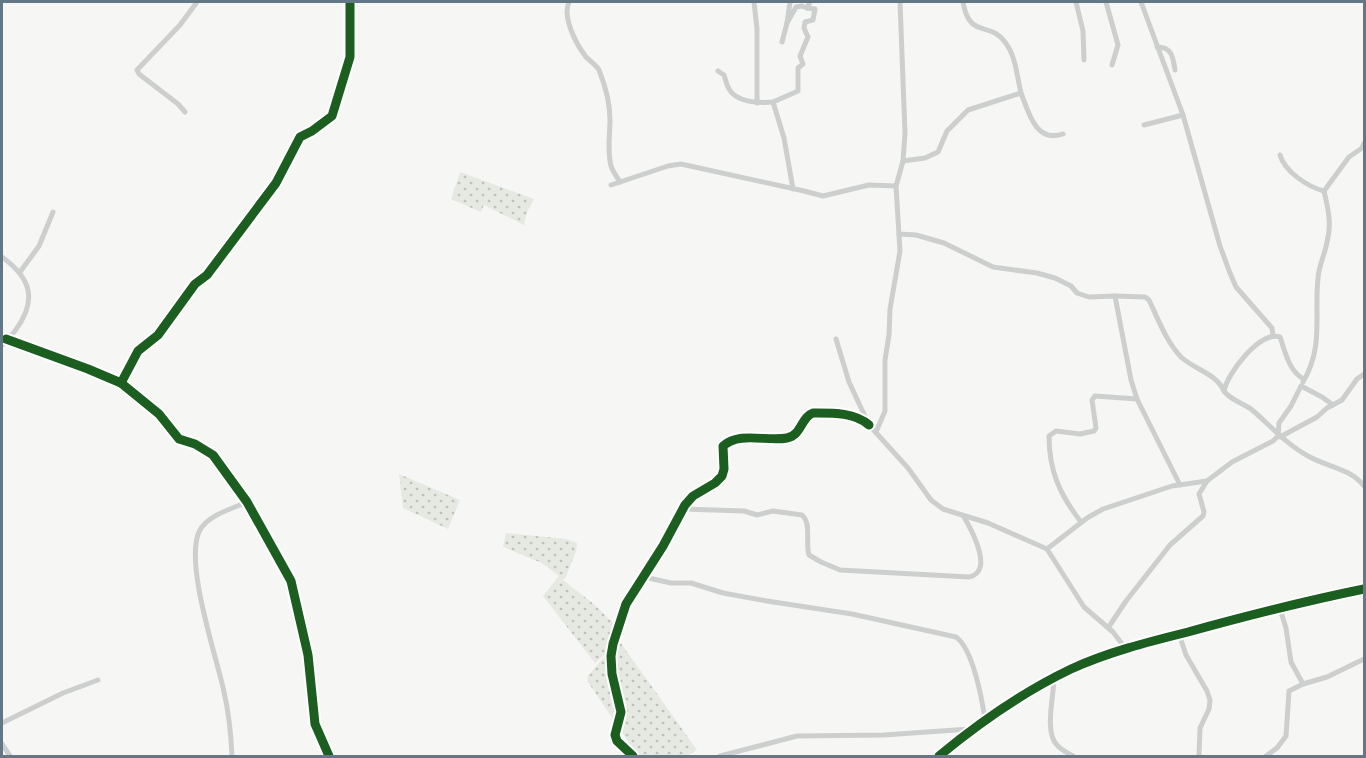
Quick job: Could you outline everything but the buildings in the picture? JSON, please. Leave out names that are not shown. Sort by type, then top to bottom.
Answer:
[{"type":"street","points":[[185,112],[137,70],[144,59],[180,25],[197,2]]},
{"type":"street","points":[[121,383],[138,351],[161,330],[195,284],[207,275],[271,191],[300,137],[332,116],[350,57],[350,2]]},
{"type":"street","points":[[569,2],[566,10],[575,36],[585,55],[599,69],[606,92],[610,119],[609,147],[612,169],[620,182]]},
{"type":"street","points":[[754,2],[757,29],[757,103]]},
{"type":"street","points":[[782,42],[790,2]]},
{"type":"street","points":[[807,8],[810,2]]},
{"type":"street","points":[[876,432],[885,411],[885,360],[891,298],[899,266],[896,186],[903,161],[904,114],[900,2]]},
{"type":"street","points":[[963,2],[968,18],[976,27],[1004,40],[1012,57],[1021,93],[1037,129],[1048,136],[1063,134]]},
{"type":"street","points":[[1076,2],[1083,31],[1084,60]]},
{"type":"street","points":[[1106,2],[1118,45],[1112,65]]},
{"type":"street","points":[[1141,2],[1183,115],[1220,246],[1230,273],[1236,287],[1272,328],[1273,336]]},
{"type":"street","points":[[718,71],[724,75],[733,94],[757,103],[773,102],[798,91],[798,68],[803,63],[800,56],[807,37],[805,22],[813,20],[815,9],[796,7],[787,23]]},
{"type":"street","points":[[1157,47],[1170,52],[1175,70]]},
{"type":"street","points":[[903,161],[925,158],[938,152],[947,132],[968,110],[1021,93]]},
{"type":"street","points":[[773,102],[784,138],[793,189]]},
{"type":"street","points":[[1144,125],[1183,115]]},
{"type":"street","points":[[1279,436],[1279,423],[1291,406],[1314,358],[1317,334],[1318,276],[1329,234],[1329,215],[1324,192],[1348,157],[1362,148],[1365,143]]},
{"type":"street","points":[[1280,155],[1284,164],[1301,180],[1314,189],[1324,192]]},
{"type":"street","points":[[611,185],[668,166],[681,164],[823,196],[869,185],[896,186]]},
{"type":"street","points":[[20,272],[39,246],[53,212]]},
{"type":"street","points":[[899,234],[916,235],[944,243],[993,267],[1055,278],[1071,286],[1077,293],[1089,297],[1144,297],[1149,300],[1171,343],[1182,357],[1221,382],[1227,395],[1250,409],[1279,436],[1309,457],[1353,475],[1365,486]]},
{"type":"street","points":[[2,257],[20,272],[29,290],[28,304],[16,329],[2,345]]},
{"type":"street","points":[[1115,296],[1137,399],[1180,485]]},
{"type":"street","points":[[1224,391],[1232,375],[1251,349],[1262,340],[1273,336],[1279,337],[1295,372],[1304,379]]},
{"type":"street","points":[[6,339],[121,383],[159,414],[179,439],[195,444],[213,455],[247,502],[291,581],[308,655],[315,724],[328,756]]},
{"type":"street","points":[[836,339],[849,382],[869,424]]},
{"type":"street","points":[[1108,628],[1170,545],[1203,516],[1200,494],[1206,481],[1228,464],[1266,446],[1286,432],[1317,417],[1324,409],[1346,397],[1357,380],[1365,374]]},
{"type":"street","points":[[1301,386],[1325,398],[1333,405]]},
{"type":"street","points":[[1081,522],[1066,501],[1054,478],[1049,436],[1056,431],[1080,434],[1094,431],[1096,428],[1092,400],[1095,396],[1137,399]]},
{"type":"street","points":[[633,756],[615,737],[621,709],[614,684],[611,656],[625,606],[683,509],[693,496],[721,478],[724,469],[722,447],[726,442],[756,437],[789,438],[797,432],[807,416],[813,413],[850,415],[864,420],[908,468],[931,500],[943,509],[988,523],[1047,549],[1084,607],[1108,628],[1126,649]]},
{"type":"street","points":[[1047,549],[1081,522],[1108,507],[1180,485],[1206,481]]},
{"type":"street","points":[[232,756],[227,704],[207,626],[195,561],[197,536],[203,525],[247,502]]},
{"type":"street","points":[[683,509],[802,515],[806,518],[807,523],[809,555],[843,570],[969,577],[977,572],[980,556],[976,539],[964,517]]},
{"type":"street","points":[[644,577],[671,583],[691,584],[767,601],[852,614],[956,637],[964,645],[979,684],[985,720]]},
{"type":"street","points":[[939,756],[972,729],[1014,700],[1094,659],[1179,634],[1365,589]]},
{"type":"street","points":[[1280,609],[1286,628],[1291,662],[1303,684]]},
{"type":"street","points":[[1179,634],[1188,660],[1210,700],[1209,709],[1200,728],[1199,756]]},
{"type":"street","points":[[1266,756],[1285,738],[1289,691],[1303,684],[1328,677],[1365,659]]},
{"type":"street","points":[[1054,678],[1052,737],[1058,747],[1073,756]]},
{"type":"street","points":[[2,723],[63,693],[98,680]]},
{"type":"street","points":[[720,756],[797,736],[885,735],[972,729]]},
{"type":"street","points":[[2,744],[10,756]]},
{"type":"shaded area","points":[[460,172],[534,199],[527,212],[524,225],[484,205],[481,212],[451,199]]},
{"type":"shaded area","points":[[399,474],[460,500],[448,529],[403,508]]},
{"type":"shaded area","points":[[506,533],[566,539],[577,543],[565,579],[562,579],[596,606],[618,628],[611,649],[617,642],[620,642],[697,750],[686,756],[638,756],[588,682],[587,677],[610,650],[595,663],[543,596],[559,576],[542,563],[503,547]]},
{"type":"cycle path","points":[[121,383],[138,351],[158,335],[195,284],[207,275],[276,183],[300,137],[332,116],[350,57],[350,2]]},
{"type":"cycle path","points":[[6,339],[121,383],[159,414],[179,439],[195,444],[213,455],[247,502],[291,581],[308,655],[315,724],[329,756]]},
{"type":"cycle path","points":[[633,756],[617,741],[615,735],[621,712],[612,674],[613,644],[626,604],[663,546],[685,505],[693,496],[722,476],[723,446],[737,439],[787,438],[796,433],[806,418],[813,413],[849,415],[869,425]]},
{"type":"cycle path","points":[[939,756],[970,731],[1019,698],[1085,663],[1158,640],[1364,589]]}]
